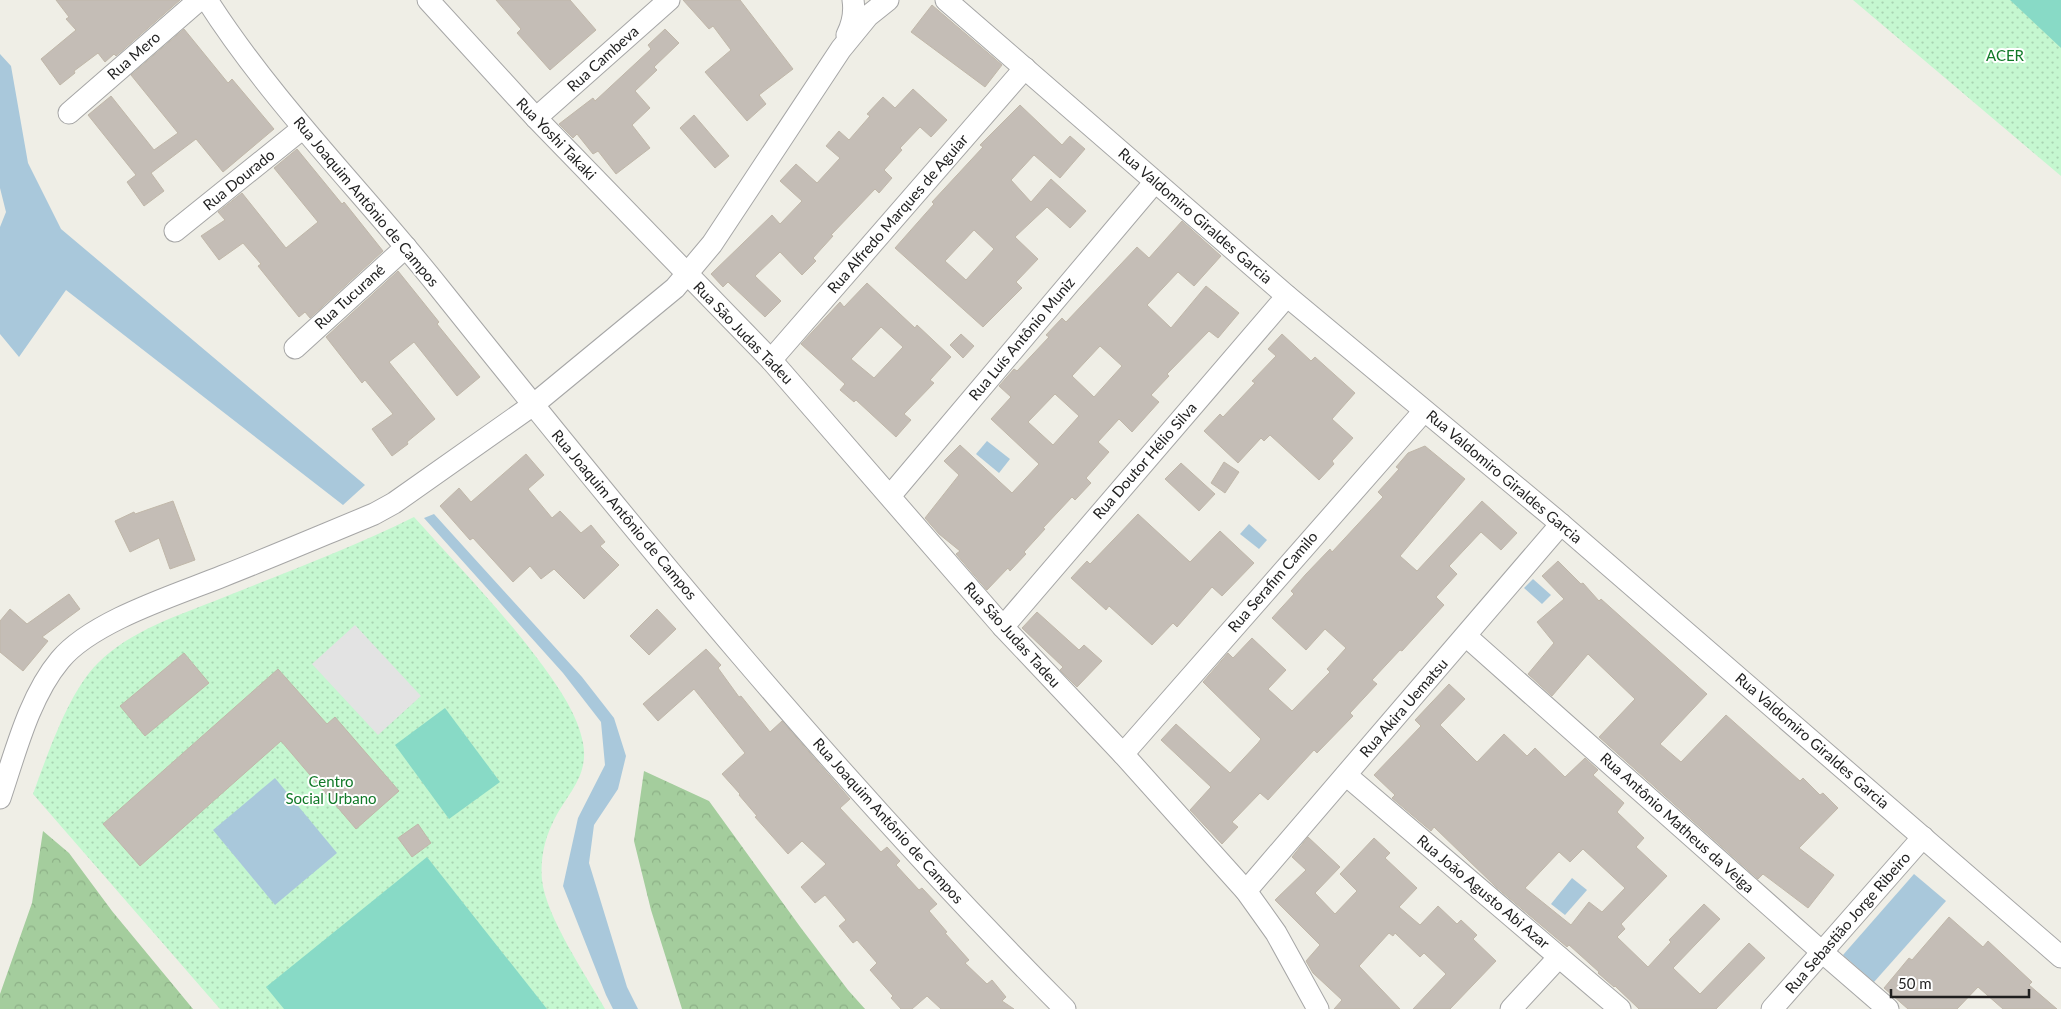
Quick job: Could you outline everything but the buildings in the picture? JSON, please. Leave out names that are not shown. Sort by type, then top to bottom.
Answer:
[{"type":"street","name":"Rua Mero","points":[[69,112],[199,0]]},
{"type":"street","name":"Rua Joaquim Antônio de Campos","points":[[207,0],[224,26],[303,128],[406,247],[533,405],[755,671],[851,781],[978,921],[1065,1009]]},
{"type":"street","name":"Rua Yoshi Takaki","points":[[428,0],[536,118],[687,274]]},
{"type":"street","name":"Rua Cambeva","points":[[536,118],[669,0]]},
{"type":"street","points":[[841,49],[853,23],[853,0]]},
{"type":"street","points":[[0,798],[42,687],[61,658],[76,646],[93,634],[142,608],[374,514],[419,486],[533,405],[662,300],[687,274],[724,227],[841,49],[868,16],[888,0]]},
{"type":"street","name":"Rua Valdomiro Giraldes Garcia","points":[[946,0],[1286,296],[1561,524],[2061,957]]},
{"type":"street","name":"Rua Alfredo Marques de Aguiar","points":[[771,360],[1025,68]]},
{"type":"street","name":"Rua Dourado","points":[[176,232],[303,128]]},
{"type":"street","name":"Rua Luís Antônio Muniz","points":[[890,496],[1154,182]]},
{"type":"street","name":"Rua Tucurané","points":[[295,348],[406,247]]},
{"type":"street","name":"Rua São Judas Tadeu","points":[[687,274],[771,360],[1003,627],[1123,754],[1246,891],[1276,933],[1318,1009]]},
{"type":"street","name":"Rua Doutor Hélio Silva","points":[[1003,627],[1286,296]]},
{"type":"street","name":"Rua Serafim Camilo","points":[[1123,754],[1424,411]]},
{"type":"street","name":"Rua Akira Uematsu","points":[[1246,891],[1561,524]]},
{"type":"street","name":"Rua Antônio Matheus da Veiga","points":[[1466,636],[1888,1009]]},
{"type":"street","name":"Rua João Agusto Abi Azar","points":[[1346,775],[1620,1009]]},
{"type":"street","name":"Rua Sebastião Jorge Ribeiro","points":[[1772,1009],[1923,837]]},
{"type":"street","points":[[1511,1009],[1559,957]]},
{"type":"green space","name":"ACER","points":[[1853,0],[2061,0],[2061,176]]},
{"type":"green space","points":[[2010,0],[2061,0],[2061,48]]},
{"type":"green space","name":"Centro Social Urbano","points":[[414,517],[513,627],[549,674],[577,722],[583,743],[583,765],[576,783],[548,833],[544,848],[542,880],[545,895],[559,928],[605,1009],[220,1009],[33,794],[52,743],[68,707],[87,675],[111,651],[125,641],[173,617],[343,549]]},
{"type":"green space","points":[[445,708],[500,782],[449,819],[395,745]]},
{"type":"green space","points":[[644,771],[709,801],[801,928],[848,990],[865,1009],[682,1009],[651,910],[634,841]]},
{"type":"green space","points":[[43,831],[69,853],[112,911],[193,1009],[0,1009],[0,994],[32,903]]},
{"type":"green space","points":[[427,857],[547,1009],[284,1009],[266,987]]},
{"type":"shaded area","points":[[355,625],[421,696],[378,735],[312,664]]},
{"type":"water","points":[[0,54],[11,66],[28,163],[61,229],[365,485],[343,505],[66,290],[19,357],[0,334],[0,227],[6,212],[0,188]]},
{"type":"water","points":[[987,441],[1010,459],[999,473],[976,454]]},
{"type":"water","points":[[434,514],[582,677],[614,718],[626,756],[618,789],[594,825],[589,863],[627,987],[638,1009],[613,1009],[563,886],[578,818],[605,765],[601,722],[563,673],[424,518]]},
{"type":"water","points":[[1249,524],[1267,540],[1259,549],[1240,534]]},
{"type":"water","points":[[1533,579],[1551,595],[1542,604],[1524,588]]},
{"type":"water","points":[[275,778],[337,853],[275,905],[213,830]]},
{"type":"water","points":[[1914,874],[1946,901],[1874,982],[1843,955]]},
{"type":"water","points":[[1572,878],[1587,890],[1565,915],[1551,904]]}]
